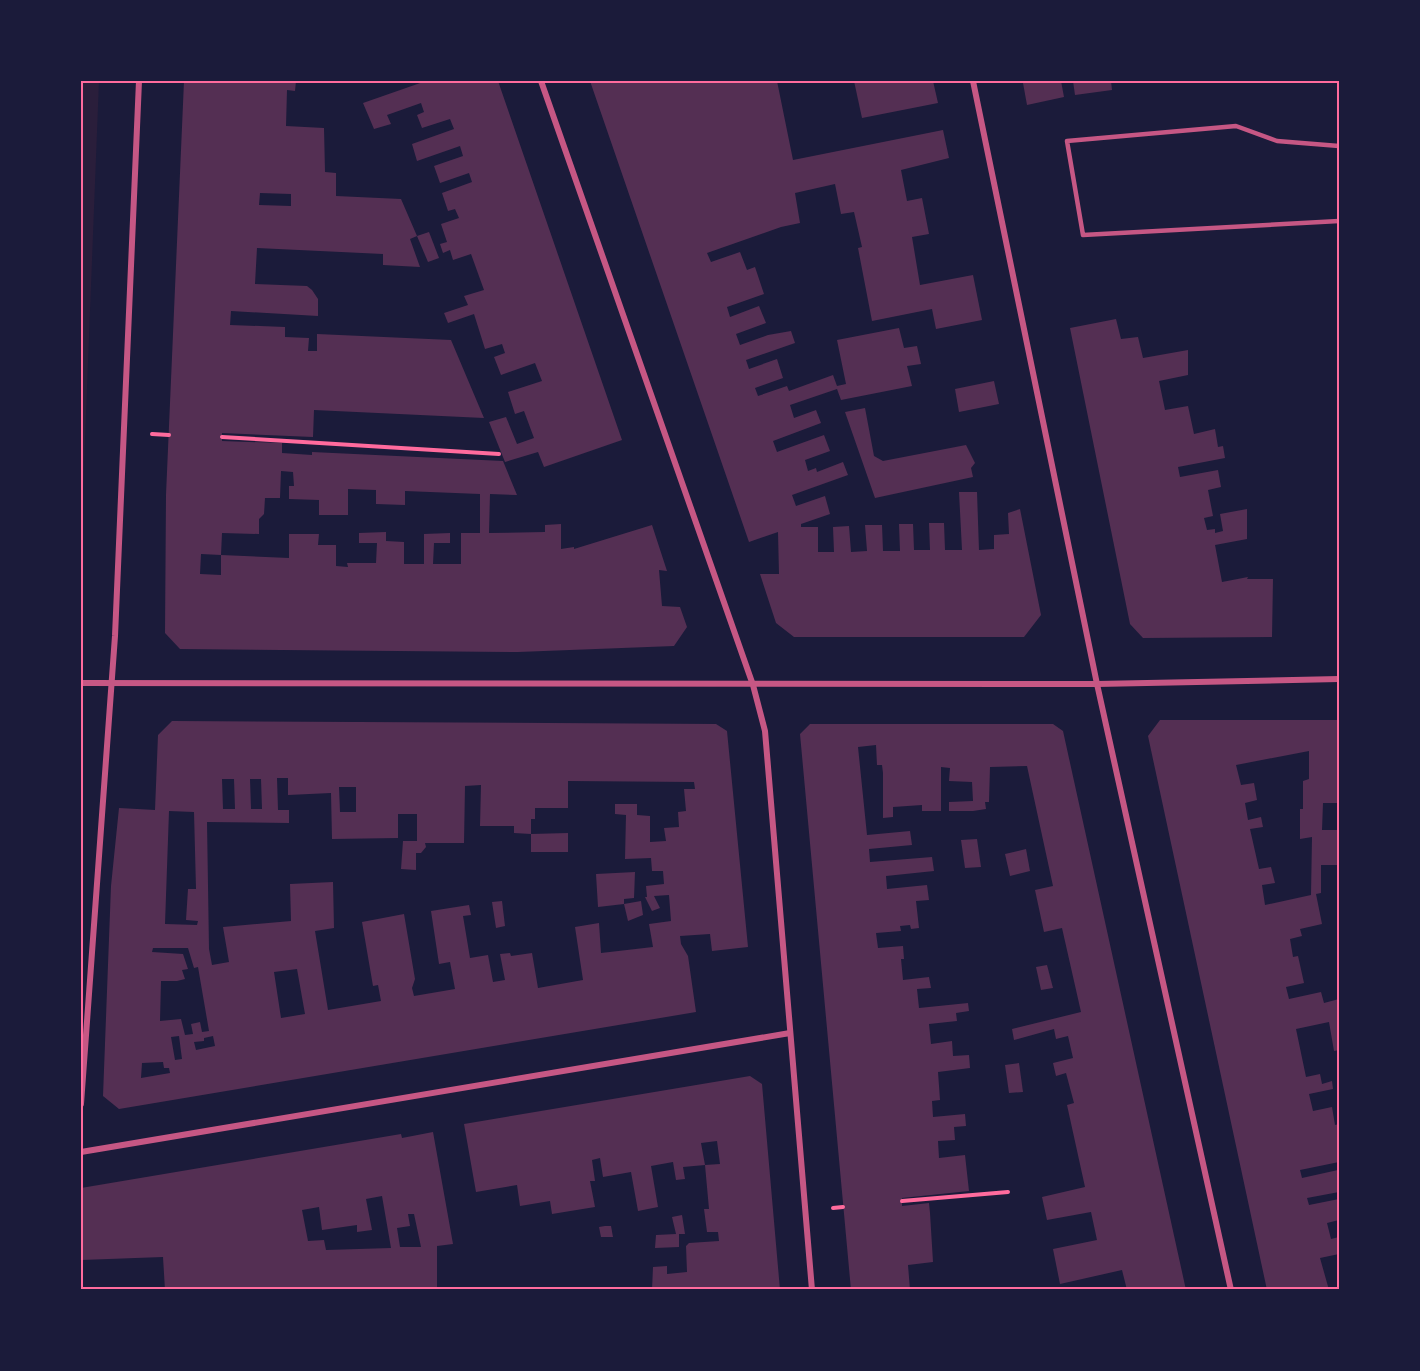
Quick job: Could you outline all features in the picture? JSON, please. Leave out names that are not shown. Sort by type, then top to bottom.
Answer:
[{"type":"street","points":[[81,1104],[115,624],[139,81]]},
{"type":"street","points":[[541,81],[753,685],[765,731],[812,1290]]},
{"type":"street","points":[[973,81],[1097,684],[1231,1290]]},
{"type":"street","points":[[81,683],[1097,684],[1339,679]]},
{"type":"street","points":[[81,1152],[790,1033]]},
{"type":"lane","points":[[1339,146],[1278,141],[1236,126],[1067,141],[1083,235],[1339,221]]},
{"type":"path","points":[[222,437],[499,454]]},
{"type":"path","points":[[902,1201],[1008,1192]]},
{"type":"shaded area","points":[[81,81],[99,81],[81,543]]},
{"type":"building","points":[[184,81],[296,81],[295,91],[287,90],[286,126],[324,128],[325,172],[336,173],[336,196],[401,199],[417,236],[410,239],[420,267],[383,265],[383,254],[257,248],[255,284],[307,286],[318,299],[318,316],[231,311],[230,325],[285,327],[285,337],[309,338],[308,351],[317,351],[317,334],[451,340],[484,418],[314,410],[313,437],[222,433],[222,441],[282,443],[282,453],[312,455],[312,452],[503,461],[517,495],[490,494],[489,533],[545,532],[545,525],[561,524],[561,549],[574,547],[574,549],[652,525],[667,571],[659,570],[662,606],[680,607],[687,627],[674,646],[518,652],[180,649],[165,633],[166,495]],"holes":[[[260,193],[291,194],[291,206],[259,205]],[[281,471],[293,472],[294,486],[289,486],[289,499],[319,500],[319,515],[348,515],[348,489],[376,490],[376,504],[405,505],[405,491],[480,494],[480,533],[461,533],[461,564],[433,564],[434,543],[450,543],[450,533],[424,534],[424,564],[404,564],[404,542],[386,541],[386,532],[359,533],[359,543],[377,543],[376,563],[347,563],[348,567],[336,566],[336,545],[318,545],[319,534],[289,534],[289,558],[221,555],[222,533],[259,534],[259,519],[264,514],[265,498],[280,498]],[[201,554],[221,555],[221,575],[200,574]]]},
{"type":"building","points":[[426,81],[498,81],[622,440],[544,467],[538,452],[505,462],[489,422],[506,417],[517,444],[534,438],[524,411],[515,414],[508,392],[542,381],[535,363],[501,375],[494,357],[505,353],[502,344],[485,349],[474,314],[448,323],[444,313],[468,305],[464,296],[484,290],[471,254],[453,260],[450,250],[443,253],[440,244],[447,242],[441,224],[459,218],[455,209],[448,211],[442,193],[472,182],[469,173],[440,183],[434,166],[463,156],[460,146],[417,161],[412,144],[454,129],[450,119],[422,128],[417,115],[424,112],[421,103],[387,115],[391,124],[374,129],[363,103]]},
{"type":"building","points":[[590,81],[777,81],[793,160],[943,130],[949,158],[901,170],[907,201],[922,198],[929,234],[912,237],[920,285],[973,275],[982,320],[936,329],[932,309],[872,321],[858,248],[862,247],[854,212],[841,214],[835,184],[795,193],[800,223],[781,227],[707,253],[711,262],[740,252],[747,270],[755,267],[764,294],[727,307],[730,317],[759,306],[766,323],[736,334],[740,345],[768,335],[791,331],[795,343],[746,360],[749,369],[777,359],[783,378],[755,388],[758,396],[787,386],[789,391],[833,375],[837,386],[846,384],[837,340],[899,328],[904,348],[917,346],[921,364],[907,366],[912,386],[841,400],[837,389],[790,405],[794,418],[816,410],[821,423],[773,441],[777,452],[824,435],[830,451],[805,460],[808,471],[816,468],[817,472],[843,462],[848,475],[792,495],[796,506],[825,496],[830,514],[801,524],[801,527],[818,527],[818,552],[834,552],[833,527],[849,526],[851,552],[867,551],[865,525],[882,525],[883,551],[900,551],[899,524],[913,524],[914,550],[930,550],[929,523],[944,523],[945,550],[962,550],[959,492],[977,492],[979,550],[994,549],[994,535],[1009,534],[1008,513],[1020,509],[1041,615],[1024,637],[794,637],[776,623],[760,574],[779,574],[778,532],[749,542]]},
{"type":"building","points":[[854,81],[933,81],[938,103],[862,118]]},
{"type":"building","points":[[1020,81],[1061,81],[1064,97],[1027,105],[1023,83]]},
{"type":"building","points":[[1073,81],[1111,81],[1112,90],[1075,95]]},
{"type":"building","points":[[1287,81],[1319,81],[1319,83],[1287,83]]},
{"type":"building","points":[[429,232],[439,258],[428,262],[417,236]]},
{"type":"building","points":[[1116,319],[1121,339],[1138,337],[1143,358],[1188,350],[1188,375],[1159,381],[1165,410],[1188,406],[1194,434],[1215,429],[1218,447],[1223,446],[1225,458],[1178,467],[1180,477],[1218,470],[1221,487],[1208,490],[1213,516],[1204,518],[1207,530],[1215,529],[1215,533],[1223,531],[1220,514],[1247,509],[1247,539],[1215,545],[1222,582],[1248,577],[1247,579],[1273,579],[1272,637],[1143,638],[1130,624],[1070,328]]},
{"type":"building","points":[[994,381],[999,404],[959,412],[955,389]]},
{"type":"building","points":[[865,408],[874,456],[883,461],[966,445],[975,463],[971,468],[973,477],[875,498],[845,412]]},
{"type":"building","points":[[1160,720],[1339,720],[1339,803],[1323,803],[1322,830],[1339,830],[1339,865],[1321,865],[1321,893],[1316,894],[1322,924],[1300,929],[1302,936],[1290,939],[1293,957],[1298,956],[1304,983],[1286,987],[1289,999],[1321,992],[1324,1003],[1339,999],[1339,1050],[1334,1051],[1329,1022],[1296,1029],[1306,1077],[1320,1074],[1322,1084],[1332,1081],[1333,1089],[1309,1094],[1313,1111],[1332,1107],[1335,1125],[1339,1124],[1339,1162],[1300,1170],[1302,1178],[1338,1170],[1339,1192],[1307,1198],[1309,1205],[1339,1199],[1339,1220],[1327,1223],[1331,1239],[1339,1237],[1339,1254],[1320,1258],[1329,1290],[1267,1290],[1148,736]],"holes":[[[1309,751],[1309,779],[1303,781],[1300,839],[1312,837],[1311,895],[1265,905],[1262,885],[1275,883],[1271,867],[1259,869],[1250,829],[1263,827],[1261,817],[1248,820],[1245,803],[1257,800],[1254,783],[1241,785],[1236,765]]]},
{"type":"building","points":[[172,721],[716,724],[727,731],[748,947],[712,951],[710,934],[680,936],[681,944],[688,956],[696,1012],[119,1109],[103,1096],[111,886],[119,808],[155,810],[158,735]],"holes":[[[277,778],[288,778],[288,795],[331,793],[332,839],[398,838],[398,814],[417,814],[417,841],[403,841],[401,869],[416,870],[416,853],[421,853],[426,847],[425,843],[464,843],[465,786],[481,785],[480,826],[514,826],[514,833],[531,834],[531,819],[535,819],[535,808],[568,808],[568,781],[694,782],[695,789],[684,789],[686,811],[678,812],[679,827],[664,828],[666,841],[650,842],[650,816],[637,815],[637,804],[615,804],[615,814],[626,815],[625,859],[651,858],[652,871],[663,871],[664,884],[646,886],[647,897],[645,897],[652,911],[660,908],[654,896],[669,895],[671,921],[649,924],[653,947],[601,953],[599,923],[575,927],[583,980],[538,988],[532,953],[511,956],[510,953],[500,954],[505,980],[493,982],[488,955],[470,958],[463,916],[471,915],[469,905],[431,911],[439,964],[450,962],[455,989],[414,996],[412,988],[415,979],[404,914],[362,922],[373,986],[378,985],[381,1001],[328,1010],[315,931],[334,928],[333,882],[290,884],[291,921],[223,927],[229,962],[212,965],[209,949],[207,822],[289,823],[289,810],[278,810]],[[222,779],[234,779],[235,809],[223,809]],[[250,779],[261,779],[262,809],[251,809]],[[339,787],[356,787],[356,812],[340,812]],[[169,811],[194,812],[196,889],[188,889],[186,920],[198,921],[197,925],[165,924]],[[153,948],[188,948],[194,968],[198,967],[209,1031],[202,1032],[200,1022],[191,1024],[193,1034],[185,1035],[181,1019],[160,1021],[161,981],[185,979],[182,970],[188,969],[183,954],[152,952]],[[297,969],[305,1014],[281,1018],[274,972]],[[179,1036],[182,1059],[175,1060],[171,1037]],[[213,1036],[215,1046],[196,1050],[194,1042],[204,1041],[204,1038]],[[163,1062],[164,1068],[169,1068],[170,1073],[141,1078],[142,1063]]]},
{"type":"building","points":[[810,724],[1053,724],[1063,731],[1186,1290],[1127,1290],[1122,1270],[1060,1284],[1053,1249],[1097,1240],[1091,1212],[1047,1220],[1042,1197],[1085,1187],[1067,1105],[1074,1103],[1066,1073],[1056,1076],[1053,1063],[1073,1058],[1068,1036],[1056,1039],[1054,1029],[1014,1040],[1012,1029],[1081,1012],[1062,928],[1044,932],[1035,890],[1053,886],[1027,766],[990,767],[989,802],[985,802],[986,809],[973,811],[949,811],[949,802],[973,801],[972,782],[949,781],[950,768],[941,767],[941,811],[922,811],[922,805],[893,807],[893,817],[883,818],[883,773],[882,765],[877,765],[876,745],[858,747],[867,835],[910,831],[912,845],[869,849],[870,862],[932,857],[934,871],[886,876],[887,889],[927,885],[929,900],[916,901],[919,928],[911,929],[910,925],[900,926],[901,931],[876,933],[878,948],[903,946],[904,959],[901,959],[903,980],[929,977],[931,988],[917,989],[919,1008],[968,1003],[969,1011],[956,1013],[957,1021],[929,1024],[931,1044],[952,1041],[953,1056],[969,1055],[970,1068],[938,1072],[940,1100],[932,1101],[933,1117],[965,1114],[966,1126],[954,1127],[955,1140],[938,1141],[939,1158],[965,1155],[969,1191],[902,1198],[902,1206],[929,1203],[930,1213],[933,1262],[908,1265],[910,1290],[851,1290],[800,734]]},
{"type":"building","points":[[568,833],[568,852],[531,852],[531,834]]},
{"type":"building","points":[[977,839],[981,867],[965,868],[961,840]]},
{"type":"building","points":[[1026,849],[1030,871],[1010,876],[1005,854]]},
{"type":"building","points":[[635,872],[634,898],[624,899],[624,904],[598,907],[596,874]]},
{"type":"building","points":[[502,901],[505,926],[496,928],[492,902]]},
{"type":"building","points":[[641,901],[643,915],[628,921],[624,904]]},
{"type":"building","points":[[1047,965],[1053,988],[1041,990],[1036,967]]},
{"type":"building","points":[[1019,1063],[1023,1092],[1009,1093],[1005,1065]]},
{"type":"building","points":[[750,1076],[762,1084],[780,1290],[652,1290],[653,1267],[667,1266],[667,1274],[687,1272],[686,1246],[689,1243],[719,1241],[718,1232],[707,1232],[704,1209],[709,1209],[705,1165],[683,1167],[685,1179],[676,1180],[673,1162],[651,1166],[658,1207],[638,1211],[631,1172],[603,1177],[600,1158],[592,1160],[595,1181],[590,1181],[595,1207],[552,1214],[550,1201],[520,1206],[517,1185],[476,1192],[464,1124]],"holes":[[[717,1141],[720,1164],[705,1165],[701,1143]]]},
{"type":"building","points":[[433,1132],[453,1244],[437,1246],[437,1290],[165,1290],[163,1257],[81,1260],[81,1188],[401,1134],[402,1138]],"holes":[[[382,1196],[391,1248],[326,1250],[324,1240],[308,1241],[302,1210],[319,1207],[322,1230],[357,1225],[357,1232],[372,1230],[366,1199]],[[408,1214],[414,1214],[421,1247],[400,1247],[397,1228],[410,1226]]]},
{"type":"building","points":[[682,1215],[685,1234],[679,1234],[679,1247],[655,1248],[656,1235],[676,1234],[672,1217]]},
{"type":"building","points":[[611,1226],[613,1237],[601,1237],[599,1227]]}]
